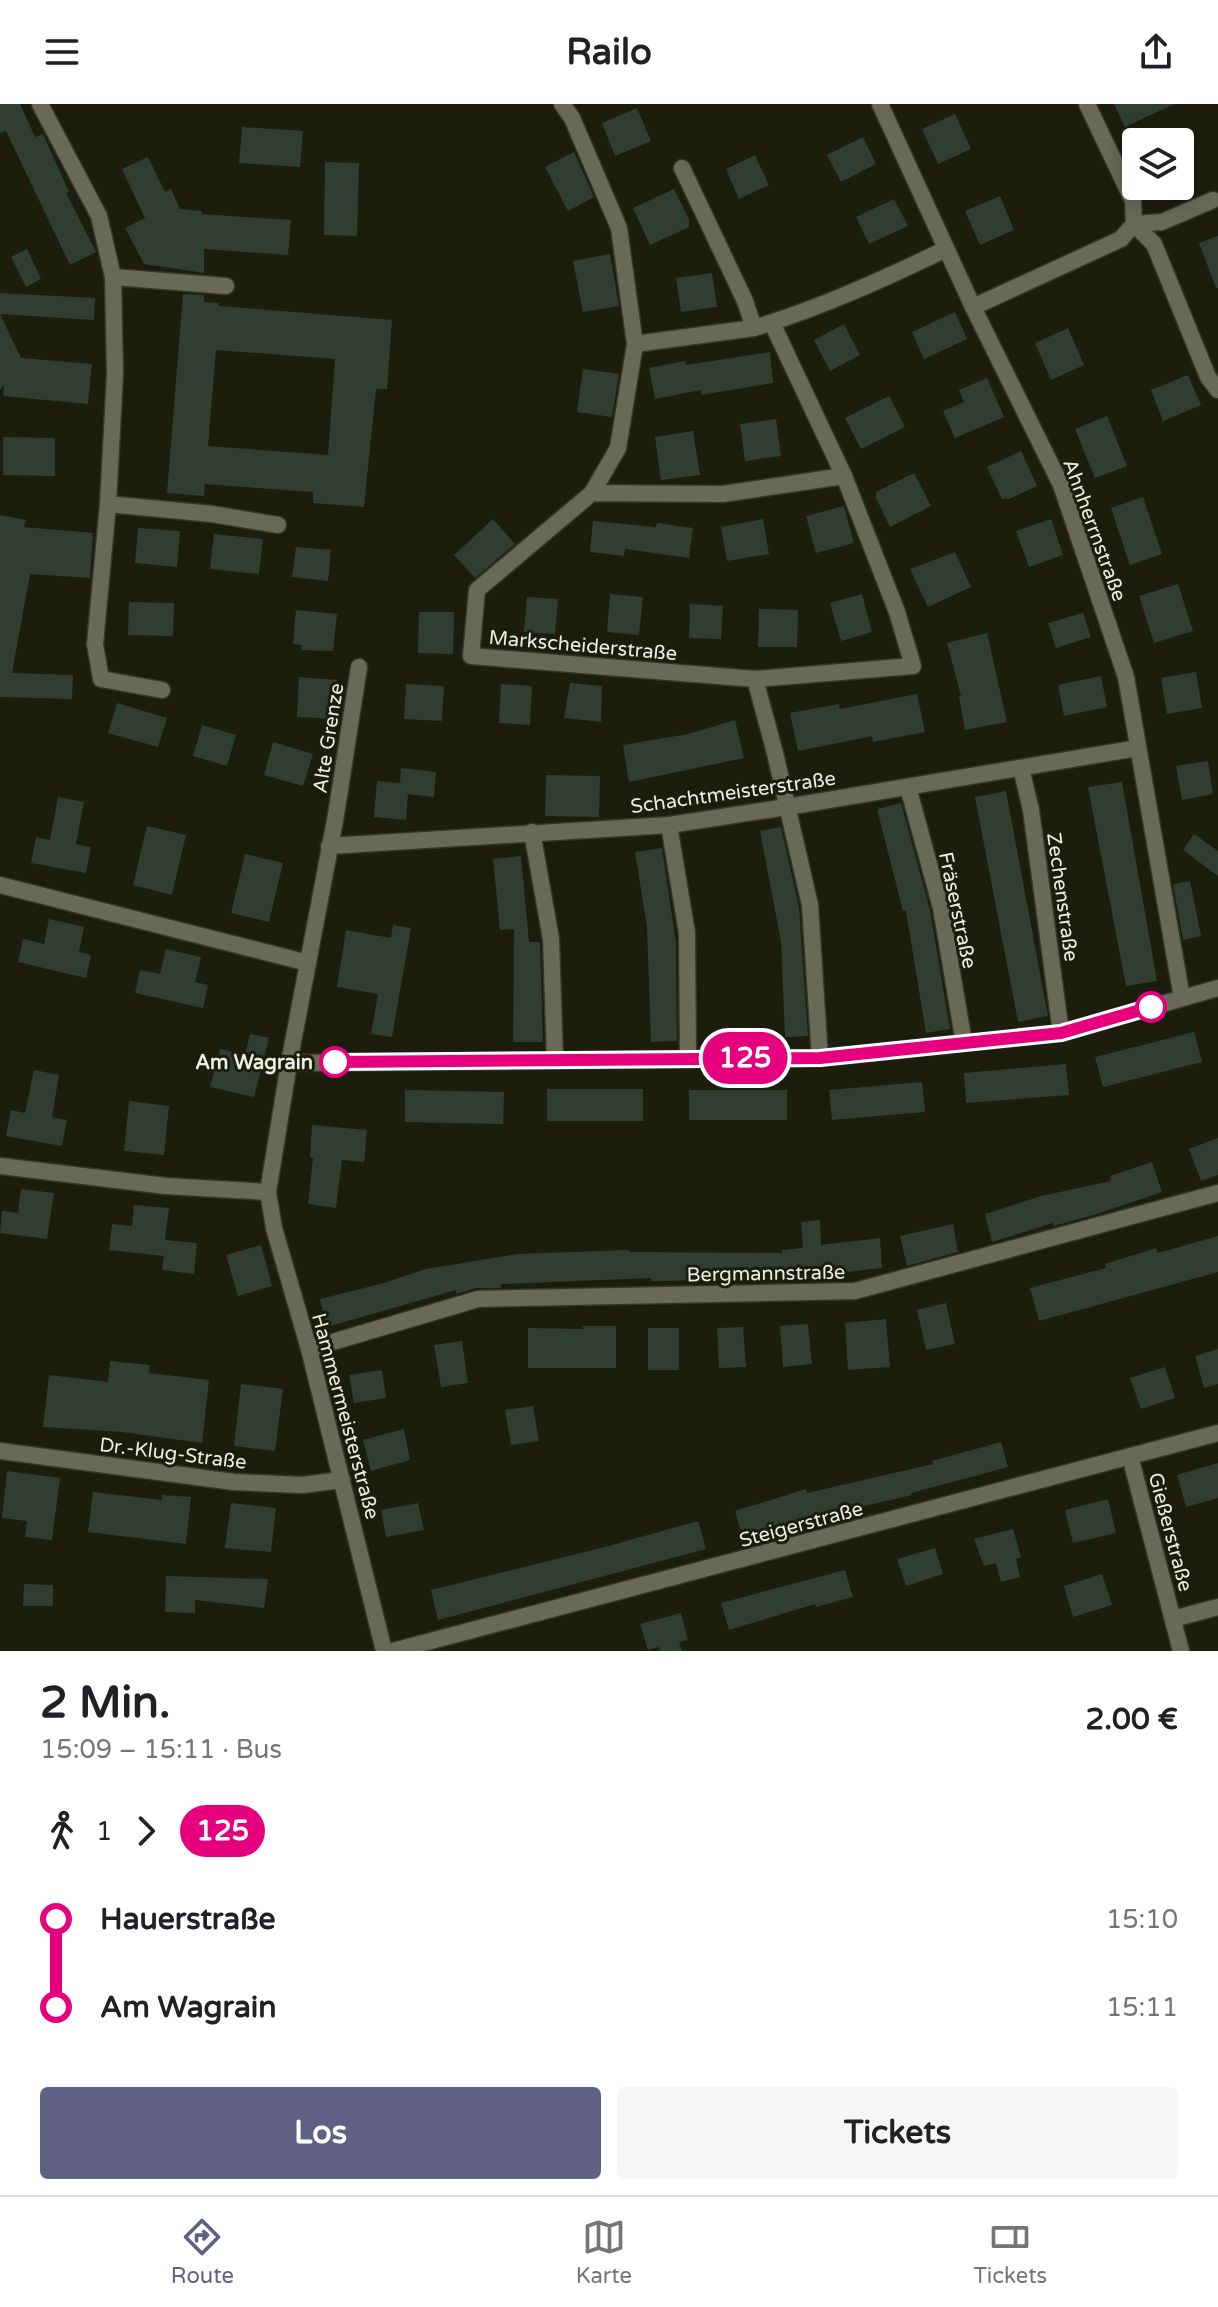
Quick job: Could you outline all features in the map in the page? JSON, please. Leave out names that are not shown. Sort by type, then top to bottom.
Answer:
[{"type":"street","points":[[40,104],[99,216],[113,277],[115,374],[108,504],[95,644],[101,679],[162,690]]},
{"type":"street","name":"Ahnherrnstraße","points":[[880,104],[973,307],[1061,485],[1126,677],[1182,998]]},
{"type":"street","points":[[1087,104],[1133,201],[1134,224],[1154,244],[1208,377],[1218,390]]},
{"type":"street","points":[[567,111],[619,228],[635,344],[618,448],[592,493],[723,494],[844,476],[772,323]]},
{"type":"street","points":[[682,168],[745,301],[754,328]]},
{"type":"street","points":[[973,307],[1121,239],[1134,224],[1162,222],[1213,200]]},
{"type":"street","points":[[635,344],[772,323],[946,249]]},
{"type":"street","points":[[113,277],[226,286]]},
{"type":"street","name":"Markscheiderstraße","points":[[592,493],[477,590],[471,656],[755,679],[913,666],[897,612],[844,476]]},
{"type":"street","points":[[108,504],[212,514],[278,525]]},
{"type":"street","name":"Alte Grenze","points":[[329,846],[359,667]]},
{"type":"street","points":[[755,679],[810,905],[820,1058]]},
{"type":"street","name":"Schachtmeisterstraße","points":[[329,846],[669,825],[1138,748]]},
{"type":"street","name":"Zechenstraße","points":[[1021,768],[1031,810],[1061,1033]]},
{"type":"street","name":"Fräserstraße","points":[[908,787],[941,908],[964,1043]]},
{"type":"street","points":[[669,825],[687,933],[688,1059]]},
{"type":"street","points":[[532,832],[551,939],[555,1060]]},
{"type":"street","points":[[0,1166],[166,1186],[268,1192],[329,846]]},
{"type":"street","points":[[0,885],[308,963]]},
{"type":"street","points":[[289,1063],[820,1058],[1061,1033],[1218,988]]},
{"type":"street","name":"Hammermeisterstraße","points":[[268,1192],[274,1228],[309,1349],[384,1651]]},
{"type":"street","name":"Bergmannstraße","points":[[309,1349],[478,1299],[855,1291],[1218,1193]]},
{"type":"street","name":"Steigerstraße","points":[[393,1651],[1218,1433]]},
{"type":"street","name":"Dr.-Klug-Straße","points":[[0,1451],[234,1482],[302,1485],[342,1480]]},
{"type":"street","name":"Gießerstraße","points":[[1130,1456],[1181,1651]]},
{"type":"street","name":"Gießerstraße","points":[[1173,1619],[1218,1607]]},
{"type":"building","points":[[0,104],[20,104],[35,137],[43,134],[69,192],[66,193],[96,252],[70,265],[6,131],[0,133]]},
{"type":"building","points":[[1114,104],[1174,104],[1125,127]]},
{"type":"building","points":[[637,108],[651,141],[615,156],[602,123]]},
{"type":"building","points":[[955,114],[971,149],[938,164],[922,129]]},
{"type":"building","points":[[242,127],[303,131],[300,167],[239,163]]},
{"type":"building","points":[[863,137],[876,164],[841,182],[827,155]]},
{"type":"building","points":[[574,152],[594,197],[568,211],[545,167]]},
{"type":"building","points":[[755,155],[769,185],[739,199],[726,169]]},
{"type":"building","points":[[148,157],[165,192],[171,189],[180,209],[202,211],[202,214],[291,220],[288,255],[204,249],[204,273],[144,264],[125,228],[145,218],[122,169]]},
{"type":"building","points":[[325,162],[359,163],[357,236],[324,235]]},
{"type":"building","points":[[674,189],[689,220],[689,227],[650,245],[633,208]]},
{"type":"building","points":[[1000,196],[1014,230],[980,245],[965,211]]},
{"type":"building","points":[[894,199],[908,226],[869,244],[856,217]]},
{"type":"building","points":[[1218,236],[1218,288],[1216,288],[1199,243]]},
{"type":"building","points":[[27,249],[41,279],[26,287],[11,257]]},
{"type":"building","points":[[610,254],[619,306],[583,312],[573,261]]},
{"type":"building","points":[[712,273],[717,307],[681,312],[676,278]]},
{"type":"building","points":[[0,293],[95,298],[94,320],[0,314]]},
{"type":"building","points":[[183,294],[204,295],[204,302],[219,303],[219,306],[392,320],[387,389],[376,389],[364,507],[313,503],[313,492],[205,484],[204,496],[167,493]],"holes":[[[216,350],[335,359],[328,455],[208,446]]]},
{"type":"building","points":[[955,312],[967,339],[924,359],[912,332]]},
{"type":"building","points":[[0,314],[21,358],[92,364],[88,404],[3,396],[4,384],[0,390]]},
{"type":"building","points":[[844,324],[860,355],[830,371],[814,340]]},
{"type":"building","points":[[1068,328],[1084,365],[1051,380],[1035,343]]},
{"type":"building","points":[[770,352],[773,383],[701,395],[701,390],[655,399],[649,368]]},
{"type":"building","points":[[583,369],[619,374],[612,417],[577,412]]},
{"type":"building","points":[[1188,375],[1201,405],[1163,421],[1151,390]]},
{"type":"building","points":[[987,378],[1004,417],[955,438],[943,411],[964,402],[959,390]]},
{"type":"building","points":[[889,396],[905,427],[861,449],[845,418]]},
{"type":"building","points":[[1107,416],[1127,466],[1095,478],[1075,429]]},
{"type":"building","points":[[776,419],[781,456],[745,461],[740,424]]},
{"type":"building","points":[[693,431],[700,475],[661,480],[655,437]]},
{"type":"building","points":[[3,437],[55,438],[55,476],[3,475]]},
{"type":"building","points":[[1021,451],[1037,486],[1009,499],[1002,499],[987,467]]},
{"type":"building","points":[[914,473],[931,506],[890,527],[876,492]]},
{"type":"building","points":[[1143,497],[1162,554],[1130,565],[1111,508]]},
{"type":"building","points":[[844,506],[854,543],[816,553],[806,516]]},
{"type":"building","points":[[0,515],[26,520],[24,527],[93,533],[90,578],[30,574],[12,673],[73,675],[72,699],[0,697]]},
{"type":"building","points":[[493,519],[515,544],[475,578],[454,555]]},
{"type":"building","points":[[763,519],[769,554],[727,561],[721,527]]},
{"type":"building","points":[[1051,519],[1063,555],[1029,567],[1016,531]]},
{"type":"building","points":[[593,521],[656,527],[657,523],[693,528],[689,558],[625,549],[624,556],[590,552]]},
{"type":"building","points":[[138,528],[180,531],[177,567],[135,563]]},
{"type":"building","points":[[214,534],[263,539],[259,574],[210,569]]},
{"type":"building","points":[[296,547],[331,550],[328,581],[292,577]]},
{"type":"building","points":[[955,552],[971,587],[928,607],[910,569]]},
{"type":"building","points":[[1178,584],[1193,631],[1154,643],[1139,596]]},
{"type":"building","points":[[610,594],[643,597],[639,635],[607,632]]},
{"type":"building","points":[[862,594],[872,632],[841,641],[830,603]]},
{"type":"building","points":[[527,597],[558,599],[555,634],[524,632]]},
{"type":"building","points":[[129,602],[174,603],[173,636],[128,635]]},
{"type":"building","points":[[690,604],[723,606],[721,639],[689,638]]},
{"type":"building","points":[[759,609],[798,610],[797,647],[758,647]]},
{"type":"building","points":[[296,610],[337,614],[333,651],[301,650],[302,645],[293,644]]},
{"type":"building","points":[[419,612],[454,612],[453,654],[418,653]]},
{"type":"building","points":[[1083,613],[1091,637],[1056,648],[1048,623]]},
{"type":"building","points":[[987,633],[1007,722],[965,730],[961,696],[947,643]]},
{"type":"building","points":[[1196,672],[1202,708],[1167,714],[1161,678]]},
{"type":"building","points":[[1101,676],[1107,707],[1064,716],[1058,685]]},
{"type":"building","points":[[299,677],[337,680],[334,719],[297,717]]},
{"type":"building","points":[[570,683],[602,686],[601,722],[564,718]]},
{"type":"building","points":[[406,684],[444,686],[442,721],[404,719]]},
{"type":"building","points":[[501,684],[532,686],[530,725],[499,723]]},
{"type":"building","points":[[917,694],[925,732],[873,742],[872,736],[798,751],[790,713],[839,704],[840,709]]},
{"type":"building","points":[[117,703],[167,718],[158,747],[108,733]]},
{"type":"building","points":[[735,720],[744,758],[629,782],[623,745],[688,734]]},
{"type":"building","points":[[202,725],[236,735],[227,766],[193,756]]},
{"type":"building","points":[[273,742],[313,754],[303,786],[264,775]]},
{"type":"building","points":[[1208,761],[1213,794],[1182,800],[1176,766]]},
{"type":"building","points":[[401,768],[436,772],[434,797],[408,794],[406,820],[374,817],[377,781],[400,783]]},
{"type":"building","points":[[546,775],[600,776],[599,817],[545,816]]},
{"type":"building","points":[[1122,782],[1157,981],[1126,986],[1088,787]]},
{"type":"building","points":[[1006,791],[1048,1016],[1018,1022],[975,797]]},
{"type":"building","points":[[58,797],[84,802],[76,844],[91,847],[86,873],[31,863],[36,837],[50,840]]},
{"type":"building","points":[[901,803],[930,910],[950,1029],[926,1033],[906,911],[903,911],[877,809]]},
{"type":"building","points":[[147,826],[186,835],[172,895],[133,885]]},
{"type":"building","points":[[781,827],[799,907],[808,1036],[785,1037],[781,942],[760,831]]},
{"type":"building","points":[[1194,834],[1218,851],[1218,876],[1183,850]]},
{"type":"building","points":[[662,848],[676,943],[677,1041],[651,1042],[647,927],[635,852]]},
{"type":"building","points":[[245,854],[283,863],[269,922],[231,913]]},
{"type":"building","points":[[521,856],[529,942],[540,942],[543,1042],[513,1042],[514,929],[500,930],[493,859]]},
{"type":"building","points":[[1190,881],[1201,936],[1183,940],[1173,884]]},
{"type":"building","points":[[49,919],[84,927],[79,952],[91,955],[86,978],[18,962],[23,939],[44,944]]},
{"type":"building","points":[[393,925],[411,928],[392,1037],[371,1034],[378,994],[337,987],[346,930],[391,938]]},
{"type":"building","points":[[166,949],[201,957],[195,982],[208,985],[203,1008],[135,993],[140,970],[160,974]]},
{"type":"building","points":[[1194,1032],[1202,1062],[1103,1087],[1095,1057]]},
{"type":"building","points":[[250,1034],[269,1038],[254,1097],[210,1087],[220,1049],[245,1055]]},
{"type":"building","points":[[1066,1064],[1069,1095],[966,1103],[964,1073]]},
{"type":"building","points":[[34,1070],[59,1075],[52,1117],[67,1120],[62,1146],[6,1136],[11,1110],[25,1113]]},
{"type":"building","points":[[922,1082],[925,1112],[832,1120],[829,1090]]},
{"type":"building","points":[[547,1089],[643,1089],[643,1121],[547,1121]]},
{"type":"building","points":[[405,1090],[504,1092],[503,1124],[405,1122]]},
{"type":"building","points":[[689,1090],[787,1090],[787,1120],[689,1120]]},
{"type":"building","points":[[129,1101],[169,1106],[164,1155],[124,1151]]},
{"type":"building","points":[[312,1125],[367,1130],[364,1162],[342,1160],[336,1208],[308,1204],[313,1158],[310,1157]]},
{"type":"building","points":[[1218,1138],[1218,1175],[1201,1181],[1189,1149]]},
{"type":"building","points":[[1152,1162],[1162,1192],[1097,1214],[1054,1226],[1053,1223],[992,1242],[985,1214],[1041,1196],[1111,1181],[1110,1176]]},
{"type":"building","points":[[21,1189],[54,1193],[47,1239],[0,1233],[2,1211],[18,1213]]},
{"type":"building","points":[[134,1205],[169,1208],[165,1240],[197,1243],[194,1274],[162,1270],[164,1256],[109,1250],[112,1224],[132,1226]]},
{"type":"building","points":[[820,1220],[821,1245],[880,1238],[882,1268],[784,1279],[651,1281],[651,1278],[501,1284],[501,1288],[477,1288],[456,1294],[456,1290],[327,1327],[320,1299],[426,1269],[517,1254],[629,1250],[782,1253],[782,1250],[803,1248],[801,1222]]},
{"type":"building","points":[[953,1224],[958,1252],[907,1266],[900,1236]]},
{"type":"building","points":[[1218,1236],[1218,1272],[1039,1321],[1030,1288],[1106,1268],[1105,1264],[1156,1248],[1158,1253]]},
{"type":"building","points":[[261,1245],[272,1286],[238,1296],[226,1255]]},
{"type":"building","points":[[946,1303],[955,1344],[926,1350],[917,1310]]},
{"type":"building","points":[[886,1319],[890,1367],[848,1370],[845,1323]]},
{"type":"building","points":[[808,1324],[812,1364],[783,1367],[780,1326]]},
{"type":"building","points":[[583,1326],[616,1326],[616,1368],[528,1368],[528,1328],[583,1329]]},
{"type":"building","points":[[743,1327],[746,1367],[719,1368],[717,1328]]},
{"type":"building","points":[[648,1328],[679,1328],[679,1370],[648,1370]]},
{"type":"building","points":[[462,1341],[468,1383],[441,1387],[434,1345]]},
{"type":"building","points":[[1218,1349],[1218,1384],[1204,1388],[1195,1356]]},
{"type":"building","points":[[110,1361],[150,1365],[149,1373],[209,1380],[202,1443],[122,1432],[43,1427],[49,1375],[108,1382]]},
{"type":"building","points":[[1165,1367],[1175,1398],[1141,1409],[1130,1378]]},
{"type":"building","points":[[382,1370],[386,1398],[354,1403],[349,1375]]},
{"type":"building","points":[[241,1384],[283,1389],[275,1451],[234,1446]]},
{"type":"building","points":[[533,1406],[539,1441],[511,1445],[505,1410]]},
{"type":"building","points":[[404,1429],[410,1460],[371,1471],[363,1440]]},
{"type":"building","points":[[1001,1442],[1008,1467],[912,1495],[839,1512],[838,1508],[743,1538],[735,1511],[806,1489],[807,1493],[933,1464],[932,1461]]},
{"type":"building","points":[[1218,1463],[1218,1498],[1186,1507],[1177,1475]]},
{"type":"building","points":[[7,1471],[60,1478],[52,1540],[25,1537],[27,1521],[2,1518]]},
{"type":"building","points":[[93,1492],[162,1500],[162,1495],[191,1497],[186,1544],[88,1532]]},
{"type":"building","points":[[1108,1499],[1116,1533],[1073,1543],[1065,1510]]},
{"type":"building","points":[[231,1503],[276,1508],[271,1552],[225,1548]]},
{"type":"building","points":[[418,1503],[424,1530],[386,1537],[381,1510]]},
{"type":"building","points":[[698,1521],[706,1549],[438,1620],[431,1590]]},
{"type":"building","points":[[1013,1529],[1021,1557],[1016,1559],[1020,1577],[1001,1582],[996,1563],[984,1566],[974,1539]]},
{"type":"building","points":[[935,1548],[943,1574],[906,1586],[897,1559]]},
{"type":"building","points":[[845,1570],[853,1597],[816,1607],[815,1604],[729,1630],[721,1603]]},
{"type":"building","points":[[1102,1574],[1112,1605],[1073,1617],[1064,1586]]},
{"type":"building","points":[[166,1576],[268,1579],[264,1608],[195,1600],[195,1613],[165,1612]]},
{"type":"building","points":[[24,1584],[53,1585],[53,1606],[23,1606]]},
{"type":"building","points":[[681,1613],[688,1640],[679,1642],[682,1651],[660,1651],[659,1647],[648,1650],[640,1624]]},
{"type":"bus line","name":"125","points":[[335,1062],[820,1058],[1061,1033],[1151,1007]]},
{"type":"place","name":"Am Wagrain","points":[[335,1062]]}]
